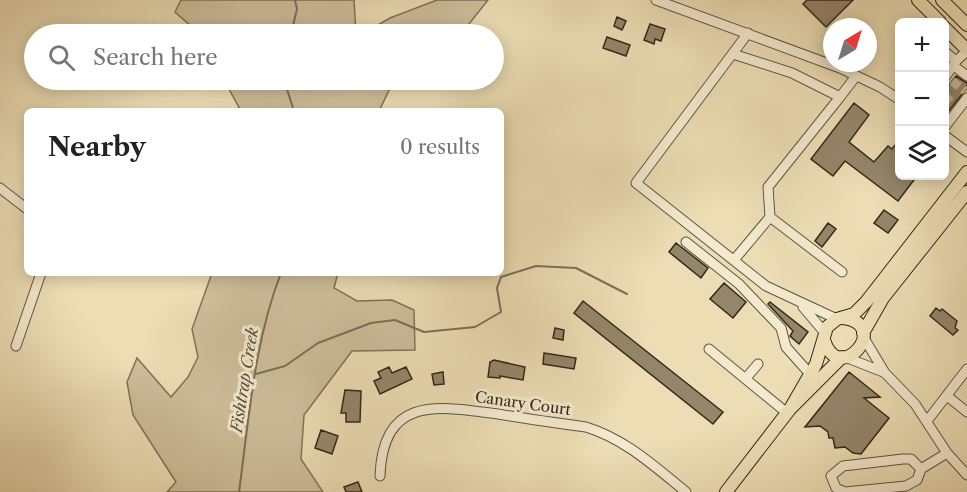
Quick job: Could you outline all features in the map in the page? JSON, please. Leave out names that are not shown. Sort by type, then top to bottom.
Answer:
[{"type":"main road","points":[[918,0],[936,18]]},
{"type":"main road","points":[[942,0],[967,25]]},
{"type":"main road","points":[[949,31],[967,50]]},
{"type":"main road","points":[[789,411],[810,374],[827,327],[854,314],[866,302],[967,172]]},
{"type":"main road","points":[[726,492],[789,411],[843,357],[860,350],[863,336],[879,303],[967,192]]},
{"type":"main road","points":[[840,319],[855,321],[863,336]]},
{"type":"main road","points":[[825,337],[830,352],[843,357]]},
{"type":"street","points":[[656,0],[748,33],[856,76],[895,97]]},
{"type":"street","points":[[748,33],[636,183],[766,286],[840,319]]},
{"type":"street","points":[[949,77],[955,63],[967,50]]},
{"type":"street","points":[[733,54],[792,73],[840,97]]},
{"type":"street","points":[[949,56],[967,76]]},
{"type":"street","points":[[734,260],[770,217],[768,188],[856,76]]},
{"type":"street","points":[[949,115],[966,94]]},
{"type":"street","points":[[949,138],[967,152]]},
{"type":"street","points":[[0,188],[24,207]]},
{"type":"street","points":[[770,217],[842,273]]},
{"type":"street","points":[[687,242],[739,284],[781,328],[786,347],[810,374]]},
{"type":"street","points":[[16,346],[40,276]]},
{"type":"street","points":[[800,303],[825,337]]},
{"type":"street","points":[[863,336],[885,373],[927,421],[947,453],[967,475]]},
{"type":"street","points":[[709,349],[789,411]]},
{"type":"street","points":[[843,357],[866,363],[885,373]]},
{"type":"street","points":[[746,378],[758,364]]},
{"type":"street","points":[[927,421],[967,369]]},
{"type":"street","points":[[948,396],[967,412]]},
{"type":"street","name":"Canary Court","points":[[380,476],[384,444],[395,426],[414,412],[442,406],[586,427],[607,434],[631,448],[686,492]]},
{"type":"street","points":[[921,469],[947,453]]},
{"type":"street","points":[[903,459],[911,459],[921,469],[920,476],[910,485],[848,492],[836,488],[831,476],[834,471],[843,466],[903,459]]},
{"type":"shaded area","points":[[181,0],[354,0],[355,24],[189,24],[175,12]]},
{"type":"shaded area","points":[[437,0],[488,0],[469,24],[380,24]]},
{"type":"shaded area","points":[[229,90],[389,90],[380,108],[239,108]]},
{"type":"shaded area","points":[[211,276],[337,276],[334,288],[357,301],[392,300],[414,310],[415,350],[352,351],[304,415],[301,459],[323,492],[167,492],[176,482],[133,415],[127,382],[137,358],[171,397],[188,377],[198,357],[192,329]]},
{"type":"building","points":[[807,0],[853,0],[835,18],[823,18],[823,24],[803,4]]},
{"type":"building","points":[[617,17],[626,21],[622,30],[614,26]]},
{"type":"building","points":[[650,24],[665,29],[661,41],[655,39],[654,44],[644,40]]},
{"type":"building","points":[[607,37],[630,45],[626,56],[603,48]]},
{"type":"building","points":[[956,76],[967,83],[967,88],[949,111],[949,85]]},
{"type":"building","points":[[854,103],[869,115],[849,142],[874,162],[888,146],[892,149],[895,145],[895,180],[914,180],[898,201],[845,161],[833,176],[811,159]]},
{"type":"building","points":[[884,210],[898,220],[888,233],[874,223]]},
{"type":"building","points":[[828,223],[836,229],[822,247],[815,241]]},
{"type":"building","points":[[676,243],[708,268],[701,278],[669,252]]},
{"type":"building","points":[[724,283],[746,302],[733,318],[710,299]]},
{"type":"building","points":[[583,301],[723,412],[713,424],[574,313]]},
{"type":"building","points":[[770,302],[808,332],[799,344],[790,336],[793,331],[768,304]]},
{"type":"building","points":[[936,308],[940,311],[942,309],[957,321],[955,328],[958,330],[953,335],[930,316]]},
{"type":"building","points":[[555,328],[564,330],[563,340],[553,338]]},
{"type":"building","points":[[544,353],[576,358],[574,369],[543,364]]},
{"type":"building","points":[[494,360],[525,367],[523,380],[500,376],[500,378],[488,377],[490,362]]},
{"type":"building","points":[[389,367],[392,373],[406,367],[412,379],[380,394],[374,381],[381,378],[378,372]]},
{"type":"building","points":[[443,372],[444,384],[434,385],[432,374]]},
{"type":"building","points":[[849,372],[880,397],[864,398],[889,418],[861,454],[853,453],[845,447],[835,448],[833,438],[829,438],[828,432],[820,426],[805,427]]},
{"type":"building","points":[[345,390],[361,391],[360,422],[346,422],[346,413],[341,413]]},
{"type":"building","points":[[321,430],[338,436],[332,454],[315,448]]},
{"type":"building","points":[[358,482],[362,492],[346,492],[344,487]]},
{"type":"waterway","name":"Fishtrap Creek","points":[[293,24],[297,9],[295,0]]},
{"type":"waterway","name":"Fishtrap Creek","points":[[287,90],[293,108]]},
{"type":"waterway","points":[[256,374],[285,366],[318,343],[371,323],[395,320],[424,332],[475,327],[501,312],[497,288],[501,277],[536,266],[576,268],[627,294]]},
{"type":"waterway","name":"Fishtrap Creek","points":[[239,492],[258,353],[280,276]]},
{"type":"tunnel","points":[[952,81],[965,91]]},
{"type":"tunnel","points":[[949,100],[954,104]]}]
